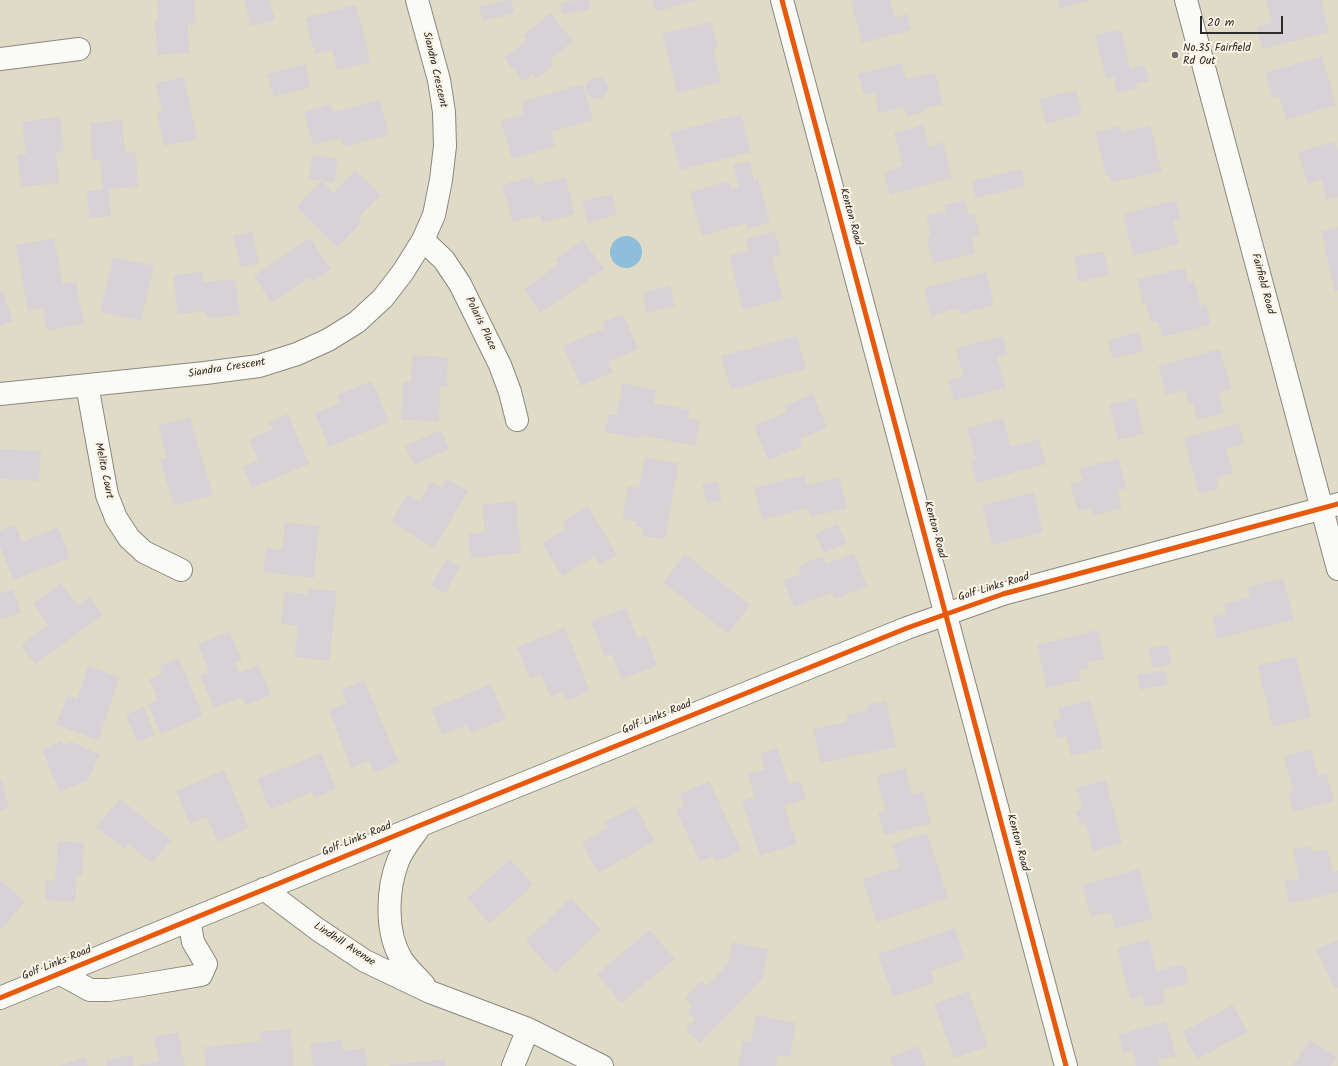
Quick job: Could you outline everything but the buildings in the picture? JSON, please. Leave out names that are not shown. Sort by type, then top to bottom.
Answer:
[{"type":"street","name":"Siandra Crescent","points":[[0,394],[259,366],[303,351],[328,340],[357,322],[383,298],[403,272],[423,240],[434,215],[441,180],[445,146],[444,112],[439,80],[417,0]]},
{"type":"street","name":"Kenton Road","points":[[782,0],[1066,1066]]},
{"type":"street","name":"Fairfield Road","points":[[1186,0],[1330,506],[1338,569]]},
{"type":"street","points":[[0,59],[79,49]]},
{"type":"street","name":"Polaris Place","points":[[423,240],[444,260],[460,284],[500,365],[510,392],[517,420]]},
{"type":"street","name":"Melita Court","points":[[87,385],[107,495],[116,518],[129,538],[144,552],[181,570]]},
{"type":"street","name":"Golf Links Road","points":[[0,998],[421,824],[900,631],[1003,594],[1330,506]]},
{"type":"street","name":"Lindhill Avenue","points":[[421,824],[399,860],[392,879],[390,910],[392,935],[402,959],[430,992]]},
{"type":"street","name":"Lindhill Avenue","points":[[264,890],[365,961],[430,992],[528,1029],[602,1066]]},
{"type":"street","name":"Golf Links Road","points":[[60,974],[90,990],[108,990],[202,974],[206,964],[193,942],[188,920]]},
{"type":"street","points":[[513,1066],[528,1029]]},
{"type":"water","points":[[626,236],[632,237],[639,243],[642,252],[641,258],[635,265],[626,268],[620,267],[613,261],[610,252],[611,246],[617,239]]},
{"type":"cycle path","points":[[782,0],[1066,1066]]},
{"type":"cycle path","points":[[0,998],[907,628],[1003,594],[1338,504]]},
{"type":"place","name":"No.35 Fairfield Rd Out","points":[[1175,55]]}]
